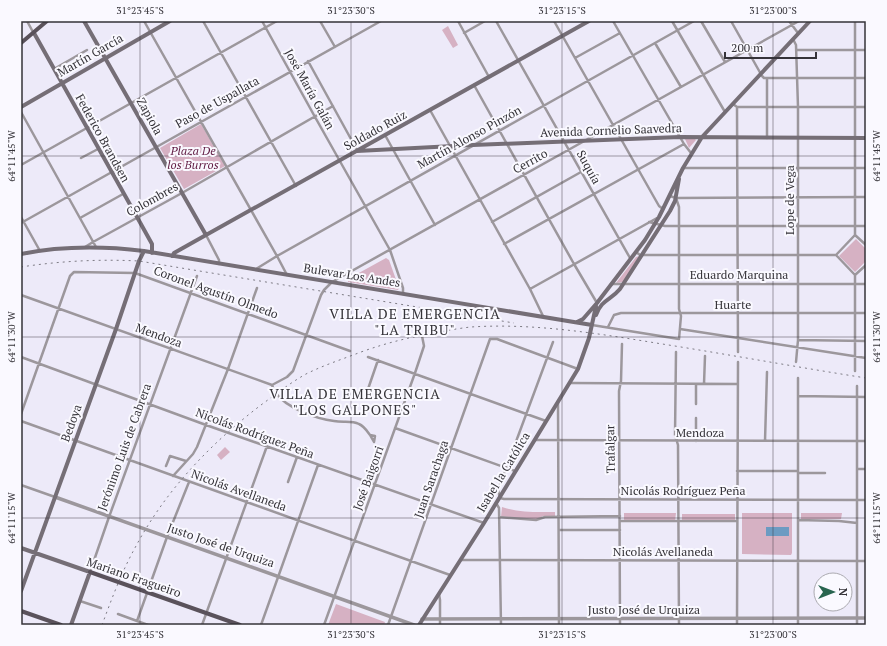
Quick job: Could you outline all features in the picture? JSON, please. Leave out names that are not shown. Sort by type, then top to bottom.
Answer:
[{"type":"main road","points":[[21,43],[47,21]]},
{"type":"main road","name":"Zapiola","points":[[84,21],[206,235]]},
{"type":"main road","name":"Martín García","points":[[21,107],[170,21]]},
{"type":"main road","name":"Soldado Ruiz","points":[[172,256],[174,253],[589,21]]},
{"type":"main road","points":[[577,322],[583,319],[597,303],[655,223],[691,153],[702,137],[810,21]]},
{"type":"main road","name":"Federico Brandsen","points":[[34,33],[152,244],[152,253]]},
{"type":"main road","name":"Avenida Cornelio Saavedra","points":[[357,151],[680,137],[866,138]]},
{"type":"main road","points":[[592,325],[600,305],[616,294],[624,284],[670,211],[676,198],[680,174]]},
{"type":"main road","name":"Bulevar Los Andes","points":[[21,254],[84,248],[144,251],[287,276],[544,316],[592,325]]},
{"type":"main road","name":"Bedoya","points":[[138,251],[139,262]]},
{"type":"main road","name":"Bedoya","points":[[21,591],[144,251]]},
{"type":"main road","points":[[592,325],[597,303]]},
{"type":"main road","name":"Isabel la Católica","points":[[419,625],[500,498],[515,471],[570,383],[582,361],[592,325]]},
{"type":"main road","name":"Mariano Fragueiro","points":[[21,548],[240,625]]},
{"type":"main road","name":"Jerónimo Luis de Cabrera","points":[[71,625],[90,572]]},
{"type":"main road","points":[[21,611],[61,625]]},
{"type":"street","points":[[27,21],[34,33]]},
{"type":"street","points":[[144,21],[227,166],[287,276]]},
{"type":"street","points":[[203,21],[296,186]]},
{"type":"street","name":"José María Galán","points":[[262,21],[390,250],[403,288],[403,294]]},
{"type":"street","points":[[21,165],[277,21]]},
{"type":"street","points":[[320,21],[334,47]]},
{"type":"street","name":"Paso de Uspallata","points":[[22,222],[379,21]]},
{"type":"street","points":[[458,21],[489,77]]},
{"type":"street","points":[[464,33],[485,21]]},
{"type":"street","name":"Suquía","points":[[496,21],[630,258]]},
{"type":"street","points":[[554,21],[622,139],[638,170],[659,206],[663,209]]},
{"type":"street","points":[[613,21],[658,100],[691,153]]},
{"type":"street","points":[[672,21],[724,112]]},
{"type":"street","name":"Martín Alonso Pinzón","points":[[255,270],[454,155],[694,21]]},
{"type":"street","points":[[701,21],[725,62]]},
{"type":"street","points":[[731,21],[763,77],[866,78]]},
{"type":"street","points":[[789,21],[798,33]]},
{"type":"street","name":"Cerrito","points":[[332,282],[799,21]]},
{"type":"street","points":[[836,255],[855,235],[855,21]]},
{"type":"street","points":[[575,58],[620,33]]},
{"type":"street","name":"Lope de Vega","points":[[793,38],[796,50],[798,107],[798,347],[796,362]]},
{"type":"street","points":[[655,43],[681,87]]},
{"type":"street","points":[[54,70],[87,50]]},
{"type":"street","points":[[796,50],[866,50]]},
{"type":"street","points":[[308,61],[357,151]]},
{"type":"street","points":[[767,78],[767,138]]},
{"type":"street","points":[[474,85],[597,303]]},
{"type":"street","points":[[732,104],[737,107],[767,108],[866,107]]},
{"type":"street","name":"Colombres","points":[[84,248],[333,106]]},
{"type":"street","points":[[737,107],[738,352]]},
{"type":"street","points":[[430,110],[544,316]]},
{"type":"street","points":[[21,112],[97,248]]},
{"type":"street","points":[[385,135],[435,225]]},
{"type":"street","points":[[504,244],[684,144]]},
{"type":"street","points":[[81,158],[98,149]]},
{"type":"street","points":[[683,168],[866,168]]},
{"type":"street","points":[[492,222],[538,198],[581,172]]},
{"type":"street","points":[[80,218],[123,194]]},
{"type":"street","points":[[670,196],[676,198],[866,198]]},
{"type":"street","points":[[676,198],[679,212],[680,329],[866,358]]},
{"type":"street","points":[[670,211],[676,210],[679,212]]},
{"type":"street","points":[[21,217],[22,222],[40,251]]},
{"type":"street","points":[[530,289],[659,217]]},
{"type":"street","points":[[649,222],[661,225],[679,226],[866,226]]},
{"type":"street","name":"Zapiola","points":[[206,235],[219,260],[219,264]]},
{"type":"street","points":[[855,235],[866,245]]},
{"type":"street","points":[[635,252],[642,255],[836,255],[856,275]]},
{"type":"street","points":[[855,371],[855,284],[856,275],[866,265]]},
{"type":"street","name":"Coronel Agustín Olmedo","points":[[59,308],[72,274],[78,272],[135,273],[191,292],[350,351]]},
{"type":"street","name":"Jerónimo Luis de Cabrera","points":[[90,572],[150,404],[198,276]]},
{"type":"street","points":[[332,282],[322,292],[291,375],[272,385],[276,394],[291,406],[326,420],[359,424],[363,426],[370,435]]},
{"type":"street","name":"Eduardo Marquina","points":[[611,284],[866,284]]},
{"type":"street","points":[[173,476],[195,451],[228,369],[257,288]]},
{"type":"street","name":"Mendoza","points":[[21,295],[272,385]]},
{"type":"street","points":[[21,414],[59,308]]},
{"type":"street","name":"Huarte","points":[[608,327],[614,315],[618,313],[866,313]]},
{"type":"street","name":"Bulevar Los Andes","points":[[592,325],[679,339],[680,329]]},
{"type":"street","name":"José Baigorri","points":[[324,625],[415,373],[424,346],[422,336]]},
{"type":"street","name":"Juan Sarachaga","points":[[388,625],[490,339],[547,357]]},
{"type":"street","points":[[798,340],[866,341]]},
{"type":"street","points":[[500,498],[498,490],[553,342]]},
{"type":"street","name":"Trafalgar","points":[[620,625],[619,391],[621,384],[622,344]]},
{"type":"street","points":[[676,352],[675,435],[678,445],[679,625]]},
{"type":"street","points":[[704,384],[705,356]]},
{"type":"street","name":"Nicolás Rodríguez Peña","points":[[21,357],[206,425],[484,523]]},
{"type":"street","points":[[368,357],[546,421]]},
{"type":"street","points":[[547,357],[578,369]]},
{"type":"street","points":[[367,392],[378,360]]},
{"type":"street","points":[[737,625],[738,362]]},
{"type":"street","points":[[766,372],[766,440]]},
{"type":"street","points":[[798,378],[798,625]]},
{"type":"street","points":[[570,383],[737,384]]},
{"type":"street","points":[[696,384],[696,404]]},
{"type":"street","points":[[857,386],[857,625]]},
{"type":"street","points":[[798,396],[866,397]]},
{"type":"street","points":[[558,402],[559,625]]},
{"type":"street","points":[[696,418],[696,440]]},
{"type":"street","name":"Nicolás Avellaneda","points":[[21,421],[450,575]]},
{"type":"street","points":[[395,428],[515,471]]},
{"type":"street","name":"Mendoza","points":[[534,440],[866,441]]},
{"type":"street","points":[[202,625],[267,446]]},
{"type":"street","points":[[166,466],[170,456],[186,461]]},
{"type":"street","points":[[288,482],[297,457]]},
{"type":"street","points":[[261,625],[318,465]]},
{"type":"street","points":[[857,469],[866,469]]},
{"type":"street","points":[[737,471],[825,473]]},
{"type":"street","points":[[137,621],[167,537],[189,482]]},
{"type":"street","name":"Justo José de Urquiza","points":[[21,485],[414,625]]},
{"type":"street","name":"Nicolás Rodríguez Peña","points":[[500,498],[866,500]]},
{"type":"street","points":[[496,503],[499,508],[501,625]]},
{"type":"street","points":[[499,516],[536,520],[545,517],[620,516]]},
{"type":"street","points":[[798,520],[857,523]]},
{"type":"street","points":[[620,521],[737,521]]},
{"type":"street","points":[[559,530],[620,530]]},
{"type":"street","name":"Nicolás Avellaneda","points":[[460,560],[866,561]]},
{"type":"street","points":[[439,594],[440,625]]},
{"type":"street","points":[[80,601],[101,608]]},
{"type":"street","points":[[118,614],[148,625]]},
{"type":"street","name":"Justo José de Urquiza","points":[[422,619],[866,618]]},
{"type":"green space","points":[[448,26],[458,45],[453,48],[442,30]]},
{"type":"green space","name":"Plaza De los Burros","points":[[201,124],[225,166],[184,189],[160,148]]},
{"type":"green space","points":[[685,139],[695,139],[696,140],[689,148]]},
{"type":"green space","points":[[856,239],[866,249],[866,261],[855,272],[839,256]]},
{"type":"green space","points":[[639,256],[624,282],[616,283],[636,257]]},
{"type":"green space","points":[[386,258],[389,260],[399,288],[398,290],[348,282],[348,279]]},
{"type":"green space","points":[[225,447],[230,452],[221,460],[217,455]]},
{"type":"green space","points":[[502,507],[521,511],[555,512],[555,517],[543,516],[536,520],[501,517]]},
{"type":"green space","points":[[624,513],[676,513],[675,521],[624,521]]},
{"type":"green space","points":[[742,513],[792,513],[791,555],[742,554]]},
{"type":"green space","points":[[801,513],[842,513],[841,519],[801,519]]},
{"type":"green space","points":[[682,514],[735,514],[735,521],[682,521]]},
{"type":"green space","points":[[336,604],[385,622],[384,625],[328,625]]},
{"type":"water","points":[[766,527],[789,527],[789,536],[766,536]]},
{"type":"railway","points":[[21,267],[80,261],[139,261],[514,323]]},
{"type":"railway","points":[[102,625],[126,565],[148,525],[176,487],[207,452],[261,405],[300,377],[371,348],[410,338],[467,327],[517,326],[587,332],[866,378]]},
{"type":"district","name":"VILLA DE EMERGENCIA \"LA TRIBU\"","points":[[415,322]]},
{"type":"district","name":"VILLA DE EMERGENCIA \"LOS GALPONES\"","points":[[355,402]]}]
